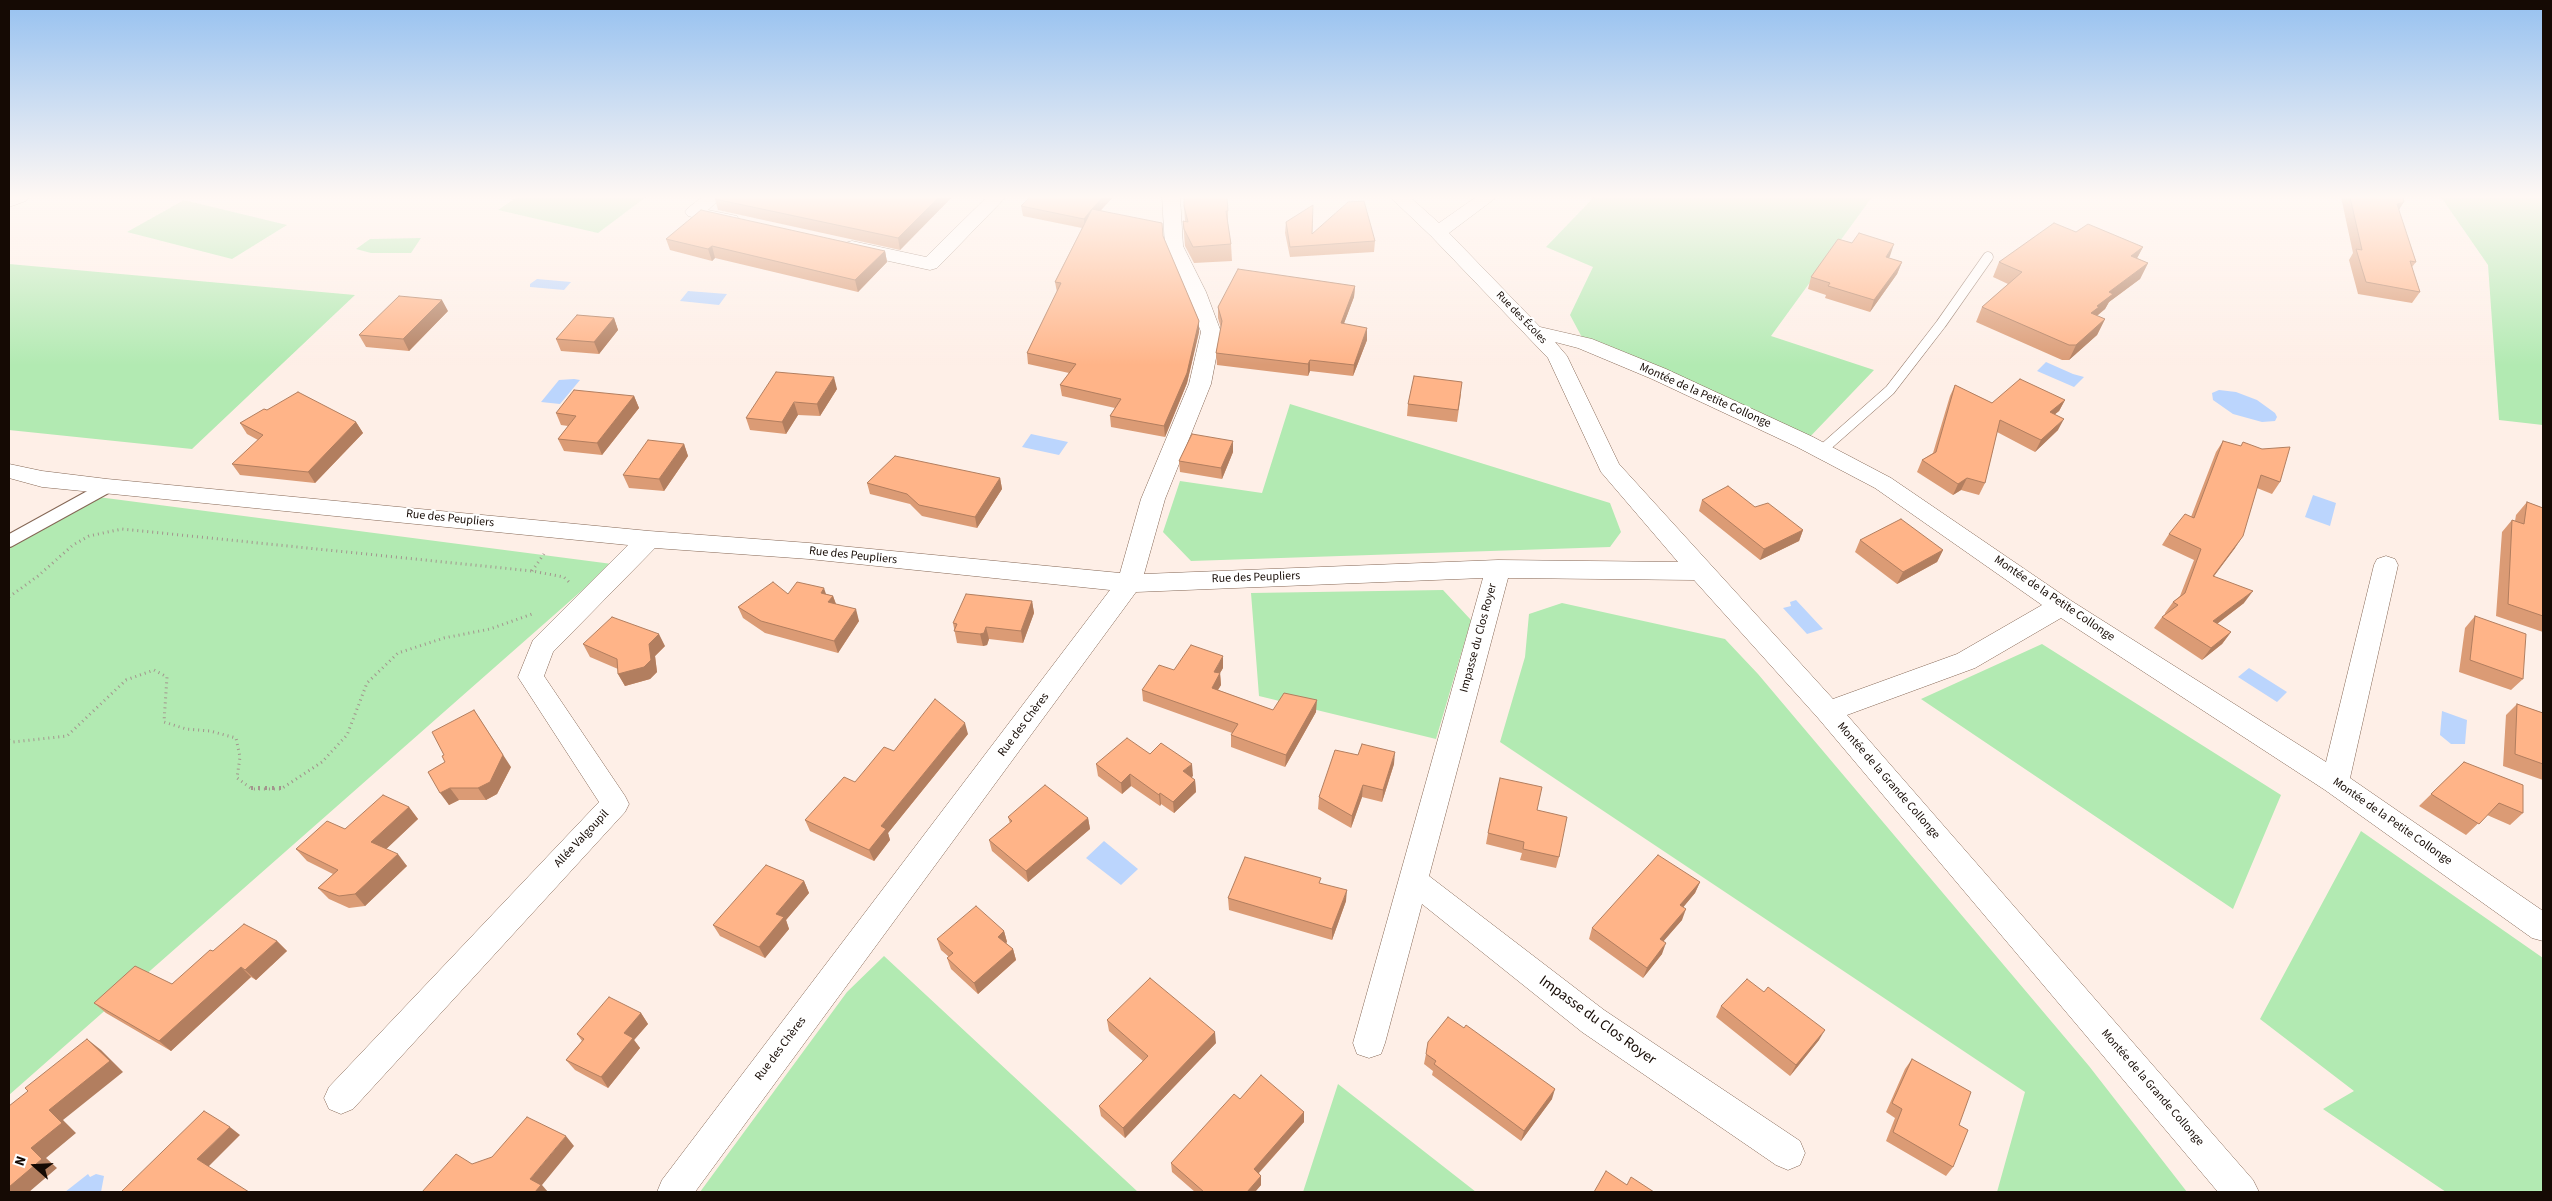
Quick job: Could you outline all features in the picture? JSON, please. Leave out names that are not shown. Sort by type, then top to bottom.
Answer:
[{"type":"street","points":[[881,253],[930,264],[941,253]]},
{"type":"street","name":"Rue des Chères","points":[[674,1192],[1129,583],[1153,499],[1200,384],[1211,332],[1196,292],[1177,253]]},
{"type":"street","name":"Rue des Écoles","points":[[1458,253],[1557,356]]},
{"type":"street","name":"Montée de la Petite Collonge","points":[[1533,331],[1585,343],[1659,374],[1822,450],[1883,483],[2061,606],[2336,782],[2543,928]]},
{"type":"street","name":"Montée de la Grande Collonge","points":[[1557,356],[1609,467],[1700,572],[1828,710],[2241,1192]]},
{"type":"street","name":"Rue des Peupliers","points":[[9,471],[42,479],[107,487],[292,503],[649,539],[809,551],[1129,583],[1498,569],[1700,572]]},
{"type":"street","name":"Allée Valgoupil","points":[[341,1098],[615,804],[530,677],[542,647],[649,539]]},
{"type":"street","points":[[2336,782],[2386,565]]},
{"type":"street","name":"Impasse du Clos Royer","points":[[1370,1043],[1498,569]]},
{"type":"street","points":[[1828,710],[1966,661],[2061,606]]},
{"type":"street","name":"Impasse du Clos Royer","points":[[1413,880],[1593,1021],[1788,1153]]},
{"type":"lane","points":[[1822,450],[1890,390],[1941,324],[1988,257]]},
{"type":"lane","points":[[9,541],[107,487]]},
{"type":"path","points":[[9,597],[38,576],[73,545],[89,536],[122,529],[532,571],[564,577],[572,586]]},
{"type":"path","points":[[9,740],[13,742],[66,736],[126,680],[154,670],[167,678],[164,722],[186,729],[210,731],[236,738],[240,757],[238,778],[252,789],[281,789],[322,762],[347,734],[367,683],[398,653],[444,638],[490,629],[540,610]]},
{"type":"green space","points":[[209,253],[242,253],[232,259]]},
{"type":"green space","points":[[1560,253],[1831,253],[1771,336],[1874,370],[1805,442],[1585,343],[1570,315],[1593,267]]},
{"type":"green space","points":[[2480,253],[2543,253],[2543,425],[2499,420],[2488,265]]},
{"type":"green space","points":[[9,264],[355,295],[192,449],[9,430]]},
{"type":"green space","points":[[1290,404],[1610,503],[1621,532],[1610,547],[1191,561],[1163,532],[1180,481],[1262,493]]},
{"type":"green space","points":[[98,497],[612,564],[9,1095],[9,546]]},
{"type":"green space","points":[[1443,590],[1471,620],[1436,739],[1259,696],[1251,593]]},
{"type":"green space","points":[[1562,603],[1725,639],[1758,674],[2089,1066],[2187,1192],[1997,1192],[2025,1092],[1500,742],[1525,657],[1529,614]]},
{"type":"green space","points":[[2042,644],[2281,795],[2233,909],[1921,699]]},
{"type":"green space","points":[[2361,831],[2543,958],[2543,1192],[2446,1192],[2323,1109],[2354,1091],[2260,1019]]},
{"type":"green space","points":[[884,956],[1138,1192],[700,1192],[847,992]]},
{"type":"green space","points":[[1338,1084],[1476,1192],[1303,1192]]},
{"type":"water","points":[[537,279],[571,282],[564,290],[530,287],[530,284]]},
{"type":"water","points":[[688,291],[727,294],[719,305],[680,301]]},
{"type":"water","points":[[2046,362],[2084,377],[2074,387],[2037,371]]},
{"type":"water","points":[[559,380],[580,380],[560,404],[541,402]]},
{"type":"water","points":[[2219,390],[2236,392],[2257,400],[2275,413],[2277,417],[2275,421],[2262,422],[2233,414],[2213,400],[2212,393]]},
{"type":"water","points":[[1031,434],[1068,442],[1059,455],[1022,447]]},
{"type":"water","points":[[2313,495],[2336,503],[2330,526],[2305,517]]},
{"type":"water","points":[[1796,600],[1823,629],[1807,634],[1783,608],[1791,606],[1790,602]]},
{"type":"water","points":[[2249,668],[2287,692],[2277,702],[2238,677]]},
{"type":"water","points":[[2442,711],[2467,720],[2465,744],[2451,744],[2440,735]]},
{"type":"water","points":[[1104,841],[1138,869],[1121,885],[1086,858]]},
{"type":"water","points":[[88,1174],[90,1177],[96,1174],[104,1176],[101,1192],[65,1192]]},
{"type":"building","points":[[742,253],[883,253],[855,280]]},
{"type":"building","points":[[1070,253],[1170,253],[1199,321],[1187,373],[1164,426],[1110,416],[1121,399],[1060,385],[1076,364],[1027,353],[1061,283],[1055,282]]},
{"type":"building","points":[[1828,253],[1888,253],[1886,257],[1902,262],[1874,300],[1828,286],[1830,283],[1811,277]]},
{"type":"building","points":[[2012,253],[2135,253],[2131,256],[2148,263],[2109,292],[2113,294],[2091,313],[2105,319],[2076,345],[2069,345],[1982,307],[2022,272],[1999,262]]},
{"type":"building","points":[[2357,253],[2413,253],[2416,262],[2410,261],[2420,292],[2366,282]]},
{"type":"building","points":[[1238,269],[1355,286],[1341,323],[1367,328],[1354,365],[1310,360],[1308,364],[1216,353],[1222,321],[1218,307]]},
{"type":"building","points":[[399,296],[442,300],[403,339],[359,335]]},
{"type":"building","points":[[577,315],[614,318],[594,342],[556,339]]},
{"type":"building","points":[[776,372],[834,377],[817,404],[794,402],[782,422],[746,418]]},
{"type":"building","points":[[1414,376],[1462,382],[1458,410],[1408,404]]},
{"type":"building","points":[[2020,379],[2065,400],[2050,412],[2064,419],[2041,440],[2000,420],[1985,483],[1967,478],[1958,484],[1922,460],[1936,452],[1955,385],[1992,403]]},
{"type":"building","points":[[574,390],[634,396],[597,443],[558,439],[576,416],[556,413]]},
{"type":"building","points":[[298,392],[356,422],[308,472],[232,464],[263,435],[240,423]]},
{"type":"building","points":[[1192,434],[1233,441],[1221,468],[1179,461]]},
{"type":"building","points":[[648,440],[684,444],[659,479],[623,475]]},
{"type":"building","points":[[2223,441],[2241,446],[2243,442],[2262,449],[2290,447],[2280,482],[2261,475],[2243,536],[2213,576],[2253,591],[2213,621],[2231,632],[2211,648],[2162,617],[2178,605],[2173,602],[2185,593],[2201,549],[2169,534],[2185,514],[2194,518]]},
{"type":"building","points":[[895,456],[1000,478],[975,517],[919,505],[907,494],[867,483]]},
{"type":"building","points":[[1728,486],[1755,507],[1768,503],[1803,530],[1764,549],[1702,500]]},
{"type":"building","points":[[2527,502],[2543,508],[2543,616],[2508,604],[2512,520],[2524,524]]},
{"type":"building","points":[[1901,519],[1943,550],[1903,572],[1860,540]]},
{"type":"building","points":[[773,582],[788,594],[797,582],[824,588],[821,593],[833,596],[828,602],[856,609],[834,641],[761,621],[738,607]]},
{"type":"building","points":[[966,594],[1032,601],[1021,631],[986,627],[984,633],[980,634],[954,631],[957,624],[953,623]]},
{"type":"building","points":[[2475,616],[2526,634],[2523,679],[2470,660]]},
{"type":"building","points":[[612,617],[659,634],[649,644],[651,660],[644,667],[618,674],[617,659],[583,644]]},
{"type":"building","points":[[1191,645],[1223,656],[1214,672],[1220,673],[1212,688],[1273,710],[1284,693],[1317,700],[1286,755],[1231,735],[1238,724],[1142,690],[1159,665],[1174,670]]},
{"type":"building","points":[[935,699],[965,723],[881,826],[886,829],[869,850],[805,820],[844,777],[855,782],[884,747],[894,751]]},
{"type":"building","points":[[2517,704],[2543,713],[2543,764],[2515,754]]},
{"type":"building","points":[[474,710],[503,755],[490,782],[478,788],[450,788],[440,793],[428,772],[445,762],[442,756],[444,755],[432,732]]},
{"type":"building","points":[[1127,738],[1150,754],[1161,743],[1192,764],[1183,771],[1195,780],[1173,802],[1160,793],[1159,795],[1130,774],[1121,783],[1096,764]]},
{"type":"building","points":[[1362,744],[1395,752],[1383,790],[1363,785],[1352,816],[1319,797],[1335,750],[1358,755]]},
{"type":"building","points":[[2464,762],[2523,785],[2523,813],[2499,803],[2479,824],[2431,794]]},
{"type":"building","points":[[1500,778],[1542,787],[1537,810],[1567,817],[1559,857],[1523,849],[1524,842],[1488,833]]},
{"type":"building","points":[[1045,785],[1088,818],[1026,871],[989,840],[1012,821],[1008,817]]},
{"type":"building","points":[[383,795],[409,807],[371,842],[398,854],[355,894],[339,896],[318,888],[338,870],[296,849],[327,821],[345,829]]},
{"type":"building","points":[[1658,855],[1700,882],[1680,905],[1686,909],[1660,939],[1666,943],[1647,968],[1592,928]]},
{"type":"building","points":[[1245,857],[1321,878],[1319,883],[1347,890],[1332,929],[1228,898]]},
{"type":"building","points":[[766,865],[804,881],[776,914],[784,917],[759,947],[713,925]]},
{"type":"building","points":[[976,906],[1004,931],[998,937],[1013,949],[974,983],[947,958],[953,953],[937,939]]},
{"type":"building","points":[[244,924],[277,941],[245,970],[241,967],[159,1041],[94,1003],[135,966],[172,984],[210,950],[213,951]]},
{"type":"building","points":[[1150,978],[1215,1032],[1123,1128],[1099,1106],[1148,1056],[1107,1020]]},
{"type":"building","points":[[1747,979],[1764,992],[1768,987],[1825,1030],[1796,1065],[1721,1006]]},
{"type":"building","points":[[609,997],[641,1013],[624,1033],[633,1038],[601,1077],[566,1060],[584,1039],[577,1034]]},
{"type":"building","points":[[1448,1017],[1464,1028],[1466,1025],[1555,1089],[1524,1131],[1434,1064],[1436,1061],[1426,1054],[1428,1042]]},
{"type":"building","points":[[87,1039],[110,1061],[49,1110],[62,1123],[31,1148],[42,1159],[9,1187],[9,1106],[28,1091],[25,1088]]},
{"type":"building","points":[[1912,1059],[1971,1092],[1959,1125],[1968,1130],[1953,1167],[1893,1132],[1902,1109],[1892,1103]]},
{"type":"building","points":[[1261,1075],[1304,1112],[1254,1169],[1261,1176],[1247,1192],[1204,1192],[1171,1163],[1234,1094],[1240,1099]]},
{"type":"building","points":[[204,1111],[230,1127],[197,1159],[249,1192],[121,1192]]},
{"type":"building","points":[[527,1117],[566,1136],[530,1179],[541,1185],[535,1192],[422,1192],[456,1154],[472,1164],[492,1157]]},
{"type":"building","points":[[1606,1171],[1627,1185],[1631,1177],[1654,1192],[1594,1192]]}]
